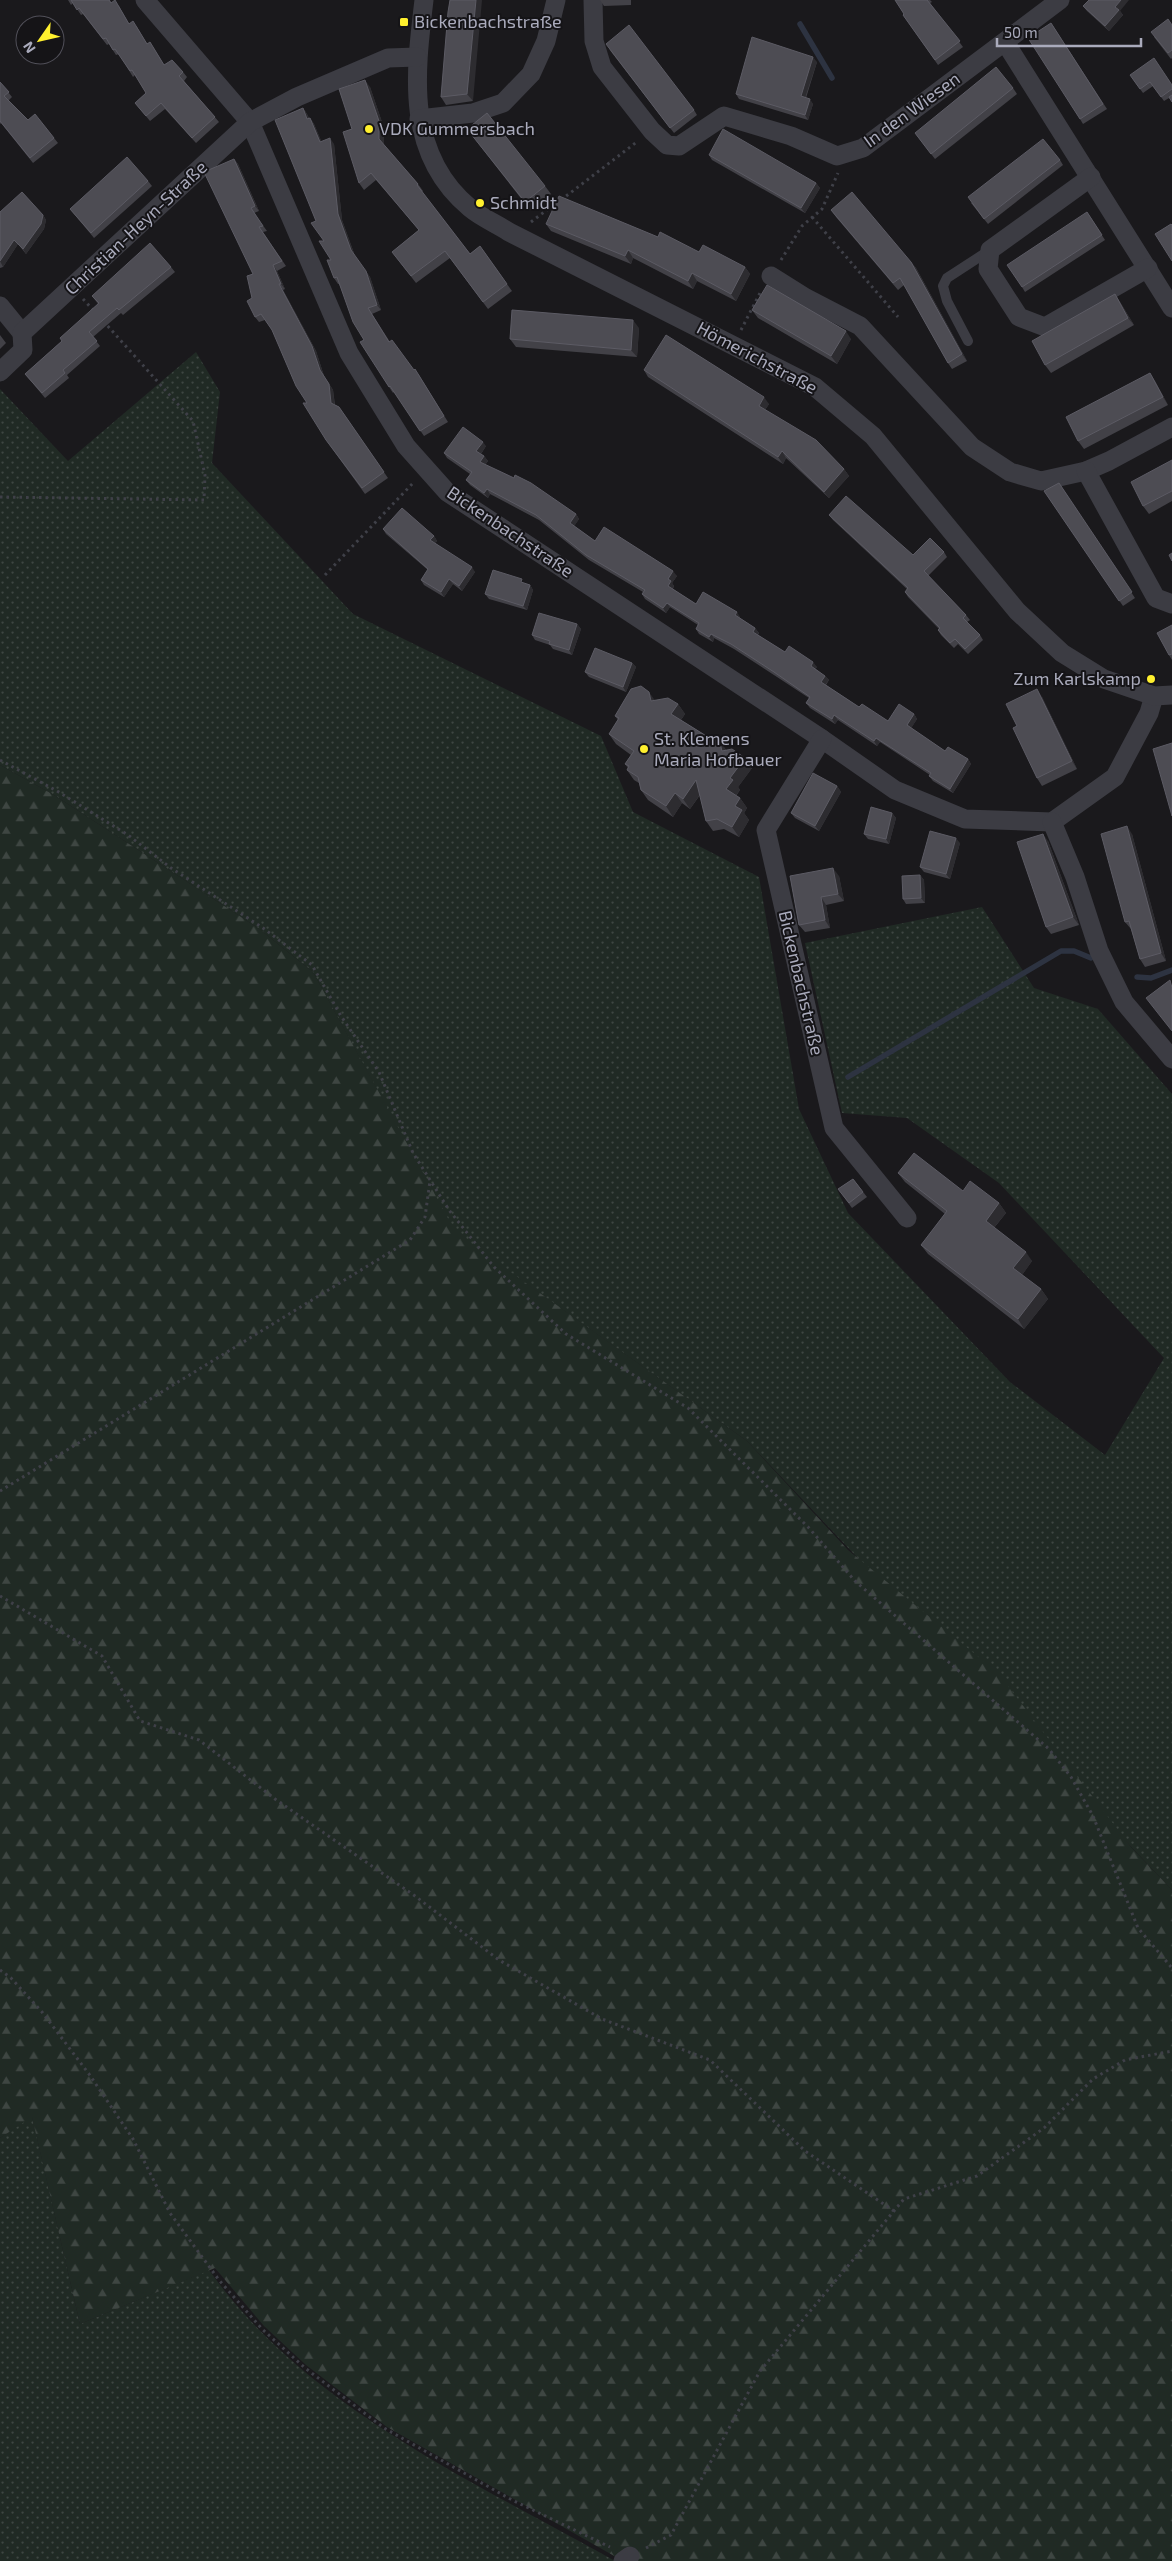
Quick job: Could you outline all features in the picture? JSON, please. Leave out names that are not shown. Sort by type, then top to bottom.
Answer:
[{"type":"street","name":"Bickenbachstraße","points":[[144,0],[250,122],[349,353],[406,446],[447,492],[822,739],[895,790],[965,819],[1052,822]]},
{"type":"street","name":"Hömerichstraße","points":[[424,0],[416,57],[419,119],[429,155],[450,189],[476,213],[522,238],[734,344],[815,387],[873,436],[1017,610],[1062,653],[1104,679],[1163,696]]},
{"type":"street","points":[[419,119],[473,113],[503,103],[531,74],[546,41],[556,0]]},
{"type":"street","points":[[592,0],[594,41],[602,67],[652,131],[667,145],[678,146],[724,116],[791,136],[837,156]]},
{"type":"street","name":"In den Wiesen","points":[[837,156],[863,148],[1060,0]]},
{"type":"street","points":[[1005,42],[1172,308]]},
{"type":"street","points":[[250,122],[297,97],[388,58],[416,57]]},
{"type":"street","name":"Christian-Heyn-Straße","points":[[22,333],[73,288],[250,122]]},
{"type":"street","points":[[1091,177],[990,250],[988,269],[1019,317],[1046,328],[1148,268]]},
{"type":"street","points":[[771,276],[806,298],[860,326],[972,447],[1010,472],[1041,481],[1086,471],[1109,461],[1172,427]]},
{"type":"street","points":[[0,306],[22,333],[23,350],[0,372]]},
{"type":"street","points":[[1086,471],[1156,598],[1172,604]]},
{"type":"street","points":[[1163,696],[1149,713],[1115,778],[1052,822],[1076,877],[1099,951],[1124,1002],[1172,1059]]},
{"type":"street","name":"Bickenbachstraße","points":[[822,739],[766,830],[834,1128],[907,1218]]},
{"type":"lane","points":[[968,341],[947,301],[943,286],[947,278],[990,250]]},
{"type":"path","points":[[522,238],[531,222],[652,131]]},
{"type":"path","points":[[734,344],[758,296],[802,226],[822,209],[838,174],[837,156]]},
{"type":"path","points":[[812,218],[898,318]]},
{"type":"path","points":[[0,496],[204,500],[205,475],[194,421],[73,288]]},
{"type":"path","points":[[325,575],[426,468]]},
{"type":"path","points":[[0,760],[57,791],[128,835],[171,868],[263,928],[312,966],[341,1016],[379,1072],[413,1153],[449,1210],[494,1267],[566,1334],[688,1408],[809,1528],[855,1581],[1048,1749],[1071,1777],[1093,1816],[1138,1928],[1172,1968]]},
{"type":"path","points":[[0,1492],[410,1240],[425,1217],[430,1181]]},
{"type":"path","points":[[0,1596],[102,1656],[140,1721],[198,1740],[275,1799],[415,1896],[498,1960],[602,2019],[710,2060],[805,2152],[894,2211]]},
{"type":"path","points":[[0,1970],[11,1978],[42,2012],[89,2074],[133,2139],[170,2213],[220,2280],[262,2329],[305,2368],[384,2428],[512,2500],[627,2559],[670,2535],[760,2371],[904,2199],[977,2176],[1044,2128],[1093,2079],[1124,2060],[1172,2051]]},
{"type":"green space","points":[[196,352],[220,392],[212,463],[353,614],[601,736],[633,812],[759,877],[799,1109],[848,1213],[1010,1382],[1105,1455],[1164,1358],[999,1183],[907,1118],[842,1113],[805,943],[982,907],[1034,988],[1098,1009],[1172,1094],[1172,1890],[747,1441],[455,1233],[313,972],[258,928],[54,795],[0,765],[0,389],[68,461]]},
{"type":"green space","points":[[0,765],[54,795],[258,928],[313,972],[456,1233],[747,1441],[848,1550],[998,1673],[1131,1847],[1172,1890],[1172,2561],[623,2561],[387,2427],[306,2365],[264,2326],[215,2268],[80,2324],[32,2117],[0,2138]]},
{"type":"green space","points":[[32,2116],[80,2324],[209,2270],[248,2319],[293,2362],[343,2401],[395,2437],[450,2470],[615,2561],[0,2561],[0,2138]]},
{"type":"building","points":[[71,0],[109,0],[111,3],[115,0],[129,24],[133,21],[147,44],[150,42],[164,65],[172,60],[183,72],[179,76],[215,117],[192,138],[161,103],[146,116],[135,103],[146,93],[132,70],[130,71],[106,38],[103,39],[79,8],[77,10]]},
{"type":"building","points":[[450,0],[476,0],[467,94],[441,97],[448,12]]},
{"type":"building","points":[[895,0],[927,0],[960,41],[935,60],[903,15]]},
{"type":"building","points":[[1089,0],[1121,0],[1115,7],[1119,10],[1105,26],[1083,6]]},
{"type":"building","points":[[1168,19],[1172,25],[1172,50],[1168,53],[1151,32]]},
{"type":"building","points":[[1051,23],[1103,104],[1080,119],[1028,38]]},
{"type":"building","points":[[629,25],[694,110],[670,128],[606,44]]},
{"type":"building","points":[[752,37],[813,57],[801,96],[810,99],[805,115],[736,94]]},
{"type":"building","points":[[1154,58],[1172,85],[1172,89],[1161,97],[1150,82],[1140,89],[1130,75]]},
{"type":"building","points":[[996,67],[1013,88],[931,154],[915,133]]},
{"type":"building","points":[[365,80],[379,121],[379,139],[418,184],[470,254],[480,246],[507,284],[483,302],[445,251],[411,276],[392,252],[419,230],[371,173],[359,183],[343,132],[352,129],[339,89]]},
{"type":"building","points":[[0,82],[9,92],[4,96],[28,120],[35,114],[54,138],[30,158],[0,121]]},
{"type":"building","points":[[303,108],[307,119],[310,118],[320,142],[330,138],[338,214],[351,250],[366,271],[377,305],[368,308],[389,342],[392,340],[415,369],[444,416],[420,431],[360,342],[364,340],[353,322],[337,277],[334,278],[327,260],[331,260],[319,241],[324,241],[311,223],[316,221],[275,120]]},
{"type":"building","points":[[487,113],[545,186],[525,202],[467,129]]},
{"type":"building","points":[[723,129],[816,183],[801,208],[709,155]]},
{"type":"building","points":[[1043,139],[1060,160],[984,219],[968,197]]},
{"type":"building","points":[[127,157],[148,181],[91,233],[70,209]]},
{"type":"building","points":[[234,159],[255,206],[251,208],[263,226],[259,227],[282,261],[273,265],[281,284],[279,284],[312,346],[320,370],[329,384],[331,403],[339,407],[384,472],[362,488],[326,440],[303,403],[307,403],[296,386],[272,330],[261,314],[255,317],[247,301],[252,298],[247,276],[253,274],[204,172]]},
{"type":"building","points":[[22,192],[43,215],[41,224],[23,249],[14,240],[0,261],[0,212]]},
{"type":"building","points":[[852,192],[911,262],[962,354],[948,363],[900,278],[893,283],[831,210]]},
{"type":"building","points":[[559,196],[658,237],[660,232],[699,252],[703,245],[745,267],[731,294],[692,273],[688,281],[628,250],[625,256],[546,224]]},
{"type":"building","points":[[1087,212],[1102,235],[1022,287],[1007,265]]},
{"type":"building","points":[[1172,225],[1172,261],[1155,234]]},
{"type":"building","points":[[150,243],[171,267],[89,332],[97,341],[63,370],[65,373],[42,393],[25,374],[62,341],[60,338],[99,303],[92,296]]},
{"type":"building","points":[[767,285],[846,331],[831,356],[752,310]]},
{"type":"building","points":[[1115,294],[1128,318],[1045,365],[1032,341]]},
{"type":"building","points":[[512,310],[633,320],[631,350],[510,339]]},
{"type":"building","points":[[666,335],[764,397],[759,406],[816,440],[844,469],[824,492],[782,451],[778,457],[644,370]]},
{"type":"building","points":[[1150,373],[1163,397],[1078,441],[1066,417]]},
{"type":"building","points":[[463,427],[483,442],[476,451],[484,456],[480,462],[514,478],[515,475],[531,483],[576,514],[570,523],[595,541],[604,527],[673,571],[668,579],[671,581],[668,586],[696,604],[703,592],[737,612],[735,615],[755,628],[753,632],[785,652],[789,646],[813,662],[811,666],[825,676],[821,682],[859,707],[862,704],[888,721],[899,704],[914,714],[907,725],[945,751],[948,747],[968,759],[950,789],[929,776],[931,773],[876,738],[874,741],[834,715],[832,719],[806,703],[810,697],[731,644],[711,634],[709,637],[696,629],[699,623],[667,603],[663,608],[642,594],[645,590],[586,555],[536,515],[487,489],[484,493],[466,480],[472,472],[444,453]]},
{"type":"building","points":[[1172,460],[1172,491],[1143,506],[1131,482]]},
{"type":"building","points":[[1059,483],[1132,592],[1119,601],[1044,491]]},
{"type":"building","points":[[846,496],[913,555],[930,538],[944,552],[924,571],[966,615],[963,618],[980,635],[965,649],[955,639],[950,643],[938,630],[940,628],[905,592],[908,588],[829,515]]},
{"type":"building","points":[[402,508],[434,536],[430,540],[472,567],[459,586],[449,579],[441,592],[421,580],[428,569],[383,529]]},
{"type":"building","points":[[493,570],[522,579],[521,582],[530,585],[523,606],[485,594]]},
{"type":"building","points":[[539,613],[577,624],[569,650],[549,644],[550,641],[532,635]]},
{"type":"building","points":[[1172,625],[1172,654],[1169,655],[1157,633]]},
{"type":"building","points":[[595,648],[632,663],[623,687],[585,672]]},
{"type":"building","points":[[641,686],[649,692],[651,701],[668,698],[678,704],[671,714],[708,737],[712,736],[719,740],[722,751],[732,749],[745,758],[730,778],[733,780],[726,789],[740,798],[735,806],[742,810],[732,827],[717,819],[706,821],[696,780],[683,799],[675,793],[666,806],[641,790],[638,777],[627,770],[629,766],[625,764],[634,751],[609,734],[619,718],[615,716],[631,689]]},
{"type":"building","points":[[1037,689],[1072,761],[1037,778],[1013,728],[1017,726],[1006,704]]},
{"type":"building","points":[[1172,743],[1172,816],[1153,749]]},
{"type":"building","points":[[813,773],[837,786],[815,826],[791,813]]},
{"type":"building","points":[[871,807],[892,813],[886,839],[864,834]]},
{"type":"building","points":[[1127,826],[1161,953],[1140,959],[1129,921],[1125,922],[1101,834]]},
{"type":"building","points":[[930,831],[956,838],[946,874],[920,867]]},
{"type":"building","points":[[1043,834],[1073,917],[1046,927],[1017,842]]},
{"type":"building","points":[[833,868],[838,894],[821,897],[825,920],[799,925],[790,876]]},
{"type":"building","points":[[920,875],[921,898],[903,899],[902,876]]},
{"type":"building","points":[[1170,980],[1172,988],[1172,1031],[1146,998]]},
{"type":"building","points":[[914,1153],[963,1191],[970,1181],[999,1203],[986,1221],[1026,1252],[1013,1268],[1041,1289],[1018,1319],[921,1245],[947,1211],[898,1173]]},
{"type":"building","points":[[853,1179],[863,1192],[849,1203],[838,1189]]},
{"type":"waterway","points":[[800,24],[832,78]]},
{"type":"waterway","points":[[848,1077],[1061,951],[1074,951],[1091,958]]},
{"type":"waterway","points":[[1137,977],[1151,978],[1172,970]]},
{"type":"place","name":"Bickenbachstraße","points":[[404,22]]},
{"type":"place","name":"VDK Gummersbach","points":[[369,129]]},
{"type":"place","name":"Schmidt","points":[[480,203]]},
{"type":"place","name":"Zum Karlskamp","points":[[1151,679]]},
{"type":"place","name":"St. Klemens Maria Hofbauer","points":[[644,749]]}]
